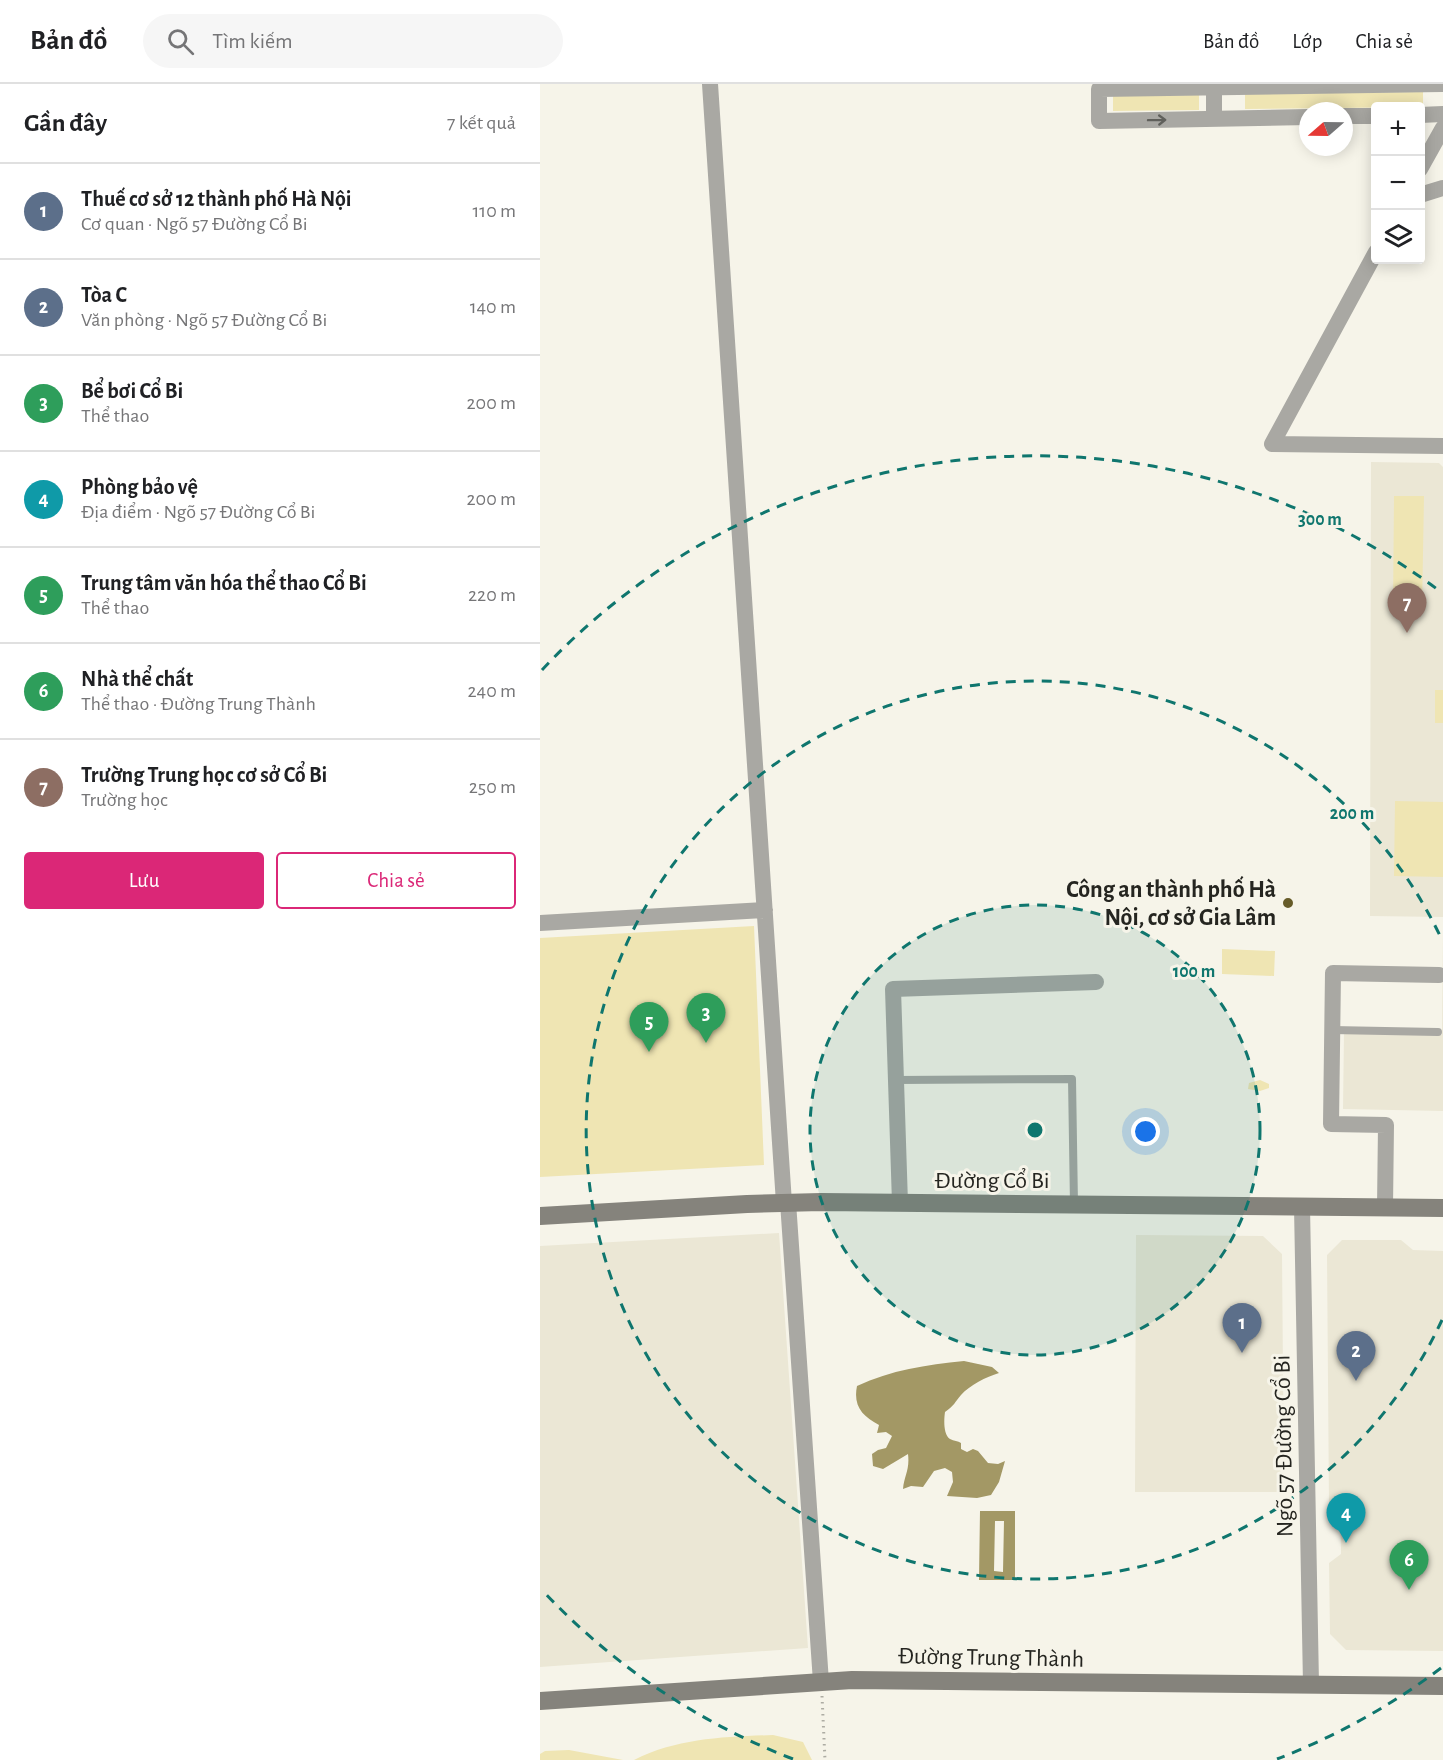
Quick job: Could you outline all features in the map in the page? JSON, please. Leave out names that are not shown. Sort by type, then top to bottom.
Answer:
[{"type":"main road","name":"Đường Cổ Bi","points":[[540,1216],[786,1202],[1443,1208]]},
{"type":"main road","name":"Đường Trung Thành","points":[[540,1701],[852,1680],[1443,1686]]},
{"type":"street","points":[[710,84],[765,910],[821,1682]]},
{"type":"street","points":[[1299,117],[1099,121],[1095,86],[1442,84]]},
{"type":"street","points":[[1214,86],[1214,119]]},
{"type":"street","points":[[1425,115],[1443,114]]},
{"type":"street","points":[[1353,116],[1371,116]]},
{"type":"street","points":[[1425,160],[1443,128]]},
{"type":"street","points":[[1425,193],[1443,188]]},
{"type":"street","points":[[1371,261],[1272,444],[1443,446]]},
{"type":"street","points":[[540,923],[765,910]]},
{"type":"street","points":[[1384,1207],[1386,1125],[1330,1124],[1333,973],[1439,975]]},
{"type":"street","points":[[900,1203],[893,989],[1096,982]]},
{"type":"street","name":"Ngõ 57 Đường Cổ Bi","points":[[1302,1207],[1311,1684]]},
{"type":"lane","points":[[1332,1030],[1438,1032]]},
{"type":"lane","points":[[896,1080],[1072,1079],[1074,1204]]},
{"type":"path","points":[[821,1682],[825,1760]]},
{"type":"shaded area","points":[[1423,92],[1423,102],[1371,102],[1371,108],[1353,108],[1353,102],[1299,102],[1299,108],[1245,109],[1245,94]]},
{"type":"shaded area","points":[[1199,95],[1199,110],[1113,111],[1113,96]]},
{"type":"shaded area","points":[[1371,462],[1439,463],[1443,467],[1443,917],[1370,916]]},
{"type":"shaded area","points":[[1394,496],[1424,496],[1422,610],[1393,610]]},
{"type":"shaded area","points":[[1435,690],[1443,690],[1443,723],[1435,723]]},
{"type":"shaded area","points":[[1395,801],[1443,802],[1443,877],[1394,876]]},
{"type":"shaded area","points":[[754,926],[764,1165],[540,1177],[540,938]]},
{"type":"shaded area","points":[[1443,931],[1443,1111],[1343,1109],[1344,1033],[1442,1035]]},
{"type":"shaded area","points":[[1222,949],[1275,951],[1274,976],[1222,974]]},
{"type":"shaded area","points":[[1260,1080],[1269,1084],[1269,1088],[1260,1091],[1248,1089],[1249,1083]]},
{"type":"shaded area","points":[[779,1233],[808,1648],[540,1667],[540,1246]]},
{"type":"shaded area","points":[[1136,1235],[1263,1236],[1282,1254],[1284,1492],[1135,1492]]},
{"type":"shaded area","points":[[1342,1240],[1401,1240],[1413,1250],[1443,1251],[1443,1651],[1346,1650],[1330,1634],[1329,1563],[1341,1554],[1341,1548],[1340,1516],[1329,1506],[1327,1255]]},
{"type":"shaded area","points":[[964,1361],[992,1367],[999,1373],[978,1382],[961,1395],[945,1412],[945,1430],[950,1439],[961,1443],[961,1449],[967,1452],[973,1449],[978,1451],[988,1463],[998,1464],[1005,1461],[999,1482],[991,1495],[977,1498],[947,1496],[953,1482],[952,1472],[945,1468],[934,1471],[923,1487],[911,1486],[903,1489],[908,1454],[883,1469],[873,1466],[872,1454],[886,1448],[892,1436],[886,1432],[877,1433],[879,1425],[860,1410],[856,1399],[857,1386],[909,1369]]},
{"type":"shaded area","points":[[980,1511],[1015,1511],[1015,1580],[979,1580]],"holes":[[[995,1521],[1004,1521],[1003,1572],[994,1571]]]},
{"type":"shaded area","points":[[773,1735],[803,1742],[812,1760],[634,1760],[684,1743],[719,1738]]},
{"type":"shaded area","points":[[569,1750],[623,1760],[540,1760],[540,1754],[545,1751]]},
{"type":"place","name":"Trường Trung học cơ sở Cổ Bi","points":[[1407,633]]},
{"type":"place","name":"Công an thành phố Hà Nội, cơ sở Gia Lâm","points":[[1288,903]]},
{"type":"place","name":"Bể bơi Cổ Bi","points":[[706,1043]]},
{"type":"place","name":"Trung tâm văn hóa thể thao Cổ Bi","points":[[649,1052]]},
{"type":"place","name":"Thuế cơ sở 12 thành phố Hà Nội","points":[[1242,1353]]},
{"type":"place","name":"Tòa C","points":[[1356,1381]]},
{"type":"place","name":"Phòng bảo vệ","points":[[1346,1543]]},
{"type":"place","name":"Nhà thể chất","points":[[1409,1590]]}]
